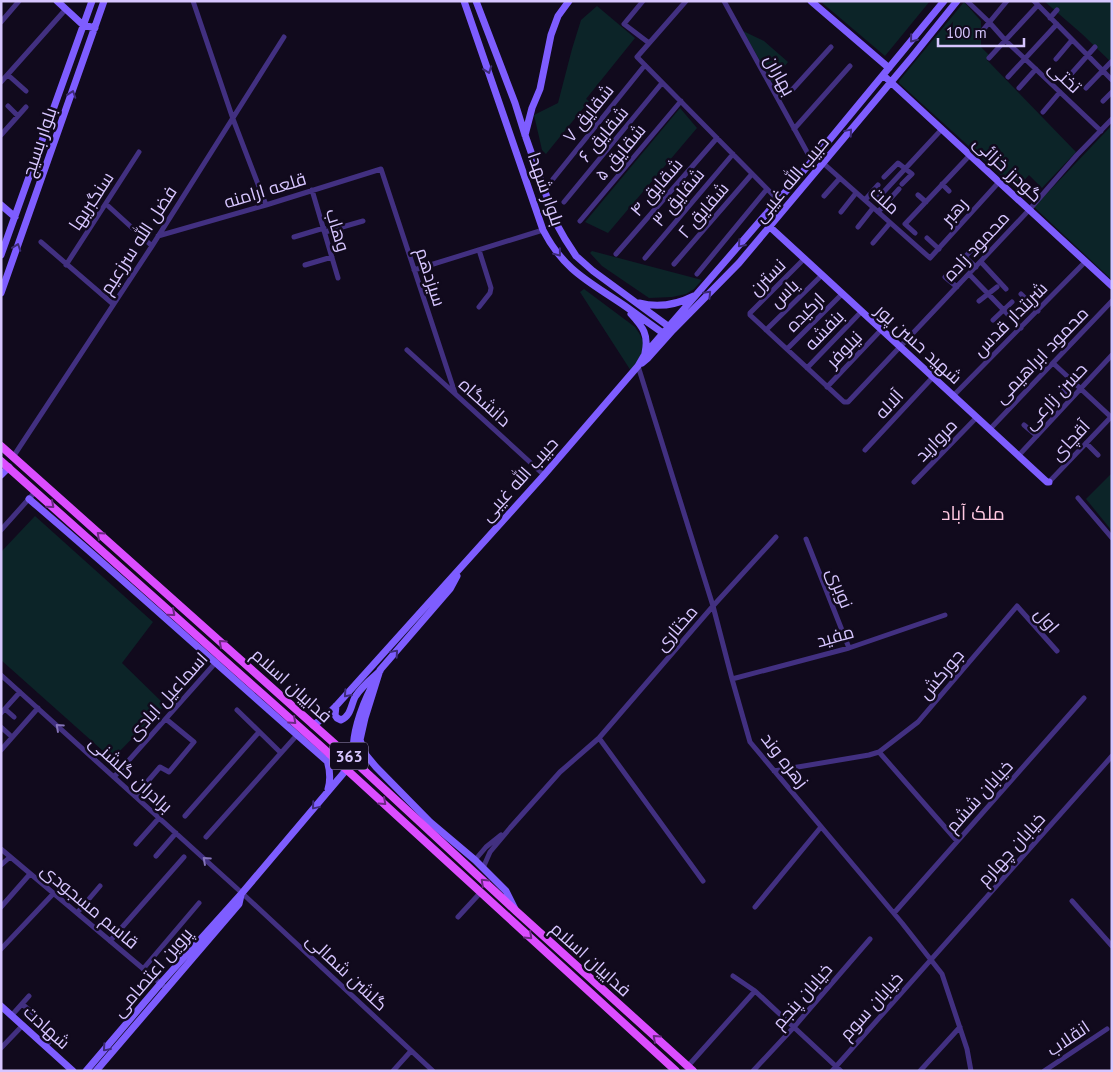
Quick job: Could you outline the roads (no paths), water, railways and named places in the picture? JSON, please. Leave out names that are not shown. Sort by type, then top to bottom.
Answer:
[{"type":"main road","name":"فداییان اسلام","points":[[1,446],[354,761],[690,1068]]},
{"type":"main road","name":"فداییان اسلام","points":[[1,461],[347,769],[676,1071]]},
{"type":"main road","points":[[347,769],[354,761]]},
{"type":"street","points":[[1,22],[19,1]]},
{"type":"street","points":[[57,1],[83,24],[95,28]]},
{"type":"street","name":"بلوار بسیج","points":[[1,254],[92,1]]},
{"type":"street","name":"بلوار بسیج","points":[[1,293],[104,1]]},
{"type":"street","points":[[193,1],[232,119],[266,205]]},
{"type":"street","name":"بلوار شهدا","points":[[464,1],[548,240],[570,268],[584,280],[625,306],[665,335]]},
{"type":"street","name":"بلوار شهدا","points":[[476,1],[515,103],[524,135],[556,223],[565,239],[576,256],[592,270],[671,328]]},
{"type":"street","points":[[513,139],[524,135],[540,88],[551,36],[558,16],[569,1]]},
{"type":"street","points":[[643,1],[624,24],[649,43]]},
{"type":"street","points":[[686,1],[637,57],[778,200]]},
{"type":"street","name":"بهاران","points":[[724,1],[812,161]]},
{"type":"street","points":[[811,1],[889,68]]},
{"type":"street","name":"حبیب الله غیبی","points":[[638,366],[648,358],[698,293],[812,161],[944,1]]},
{"type":"street","name":"حبیب الله غیبی","points":[[671,328],[739,263],[957,1]]},
{"type":"street","name":"تختی","points":[[967,1],[1005,40],[1101,131]]},
{"type":"street","points":[[984,30],[1007,1]]},
{"type":"street","points":[[989,58],[1036,3],[1112,80]]},
{"type":"street","points":[[1,82],[66,9]]},
{"type":"street","points":[[1050,18],[1057,10]]},
{"type":"street","points":[[1008,77],[1057,24]]},
{"type":"street","name":"فضل الله سرزعیم","points":[[13,457],[152,246],[284,37]]},
{"type":"street","points":[[1056,59],[1072,40]]},
{"type":"street","points":[[776,97],[783,92],[792,90],[831,47]]},
{"type":"street","points":[[1071,74],[1095,47]]},
{"type":"street","points":[[1086,88],[1110,62]]},
{"type":"street","name":"شقایق ۷","points":[[553,179],[645,65]]},
{"type":"street","points":[[794,129],[850,66]]},
{"type":"street","points":[[1019,88],[1036,69]]},
{"type":"street","points":[[8,75],[26,91]]},
{"type":"street","name":"گودرز خزائی","points":[[883,75],[1112,286]]},
{"type":"street","name":"شقایق ۶","points":[[564,202],[662,83]]},
{"type":"street","points":[[1043,112],[1060,92]]},
{"type":"street","points":[[1103,102],[1112,92]]},
{"type":"street","name":"شقایق ۵","points":[[580,221],[680,101]]},
{"type":"street","points":[[515,103],[520,108],[532,108]]},
{"type":"street","points":[[8,106],[18,116]]},
{"type":"street","points":[[1,135],[26,106]]},
{"type":"street","name":"محمود زاده","points":[[827,386],[844,402],[848,402],[981,262],[1077,154],[1112,120]]},
{"type":"street","points":[[878,198],[942,129]]},
{"type":"street","name":"شقایق ۴","points":[[616,254],[717,138]]},
{"type":"street","name":"سنگبریها","points":[[66,265],[139,152]]},
{"type":"street","name":"شقایق ۳","points":[[645,258],[733,154]]},
{"type":"street","points":[[915,233],[906,224],[970,155]]},
{"type":"street","points":[[858,227],[912,174],[898,162],[884,177]]},
{"type":"street","name":"ملت","points":[[823,163],[930,258]]},
{"type":"street","name":"قلعه ارامنه","points":[[158,236],[381,169]]},
{"type":"street","name":"سیزدهم","points":[[381,169],[455,393]]},
{"type":"street","name":"شقایق ۲","points":[[674,264],[752,174]]},
{"type":"street","points":[[824,196],[840,178]]},
{"type":"street","name":"رهبر","points":[[930,258],[999,182]]},
{"type":"street","points":[[942,184],[949,191]]},
{"type":"street","points":[[864,200],[878,185]]},
{"type":"street","points":[[697,274],[768,189]]},
{"type":"street","name":"وهاب","points":[[312,190],[338,278]]},
{"type":"street","points":[[841,212],[856,193]]},
{"type":"street","points":[[918,195],[926,202]]},
{"type":"street","points":[[106,204],[152,246]]},
{"type":"street","points":[[1,205],[15,217]]},
{"type":"street","points":[[294,237],[364,221]]},
{"type":"street","points":[[873,244],[890,223]]},
{"type":"street","name":"شهید حسن پور","points":[[770,227],[1049,482]]},
{"type":"street","points":[[414,270],[543,230]]},
{"type":"street","points":[[927,238],[939,249]]},
{"type":"street","points":[[41,242],[113,304]]},
{"type":"street","points":[[976,245],[965,257],[976,267]]},
{"type":"street","points":[[479,307],[490,294],[491,288],[480,250]]},
{"type":"street","points":[[730,256],[739,263]]},
{"type":"street","points":[[305,265],[332,257]]},
{"type":"street","name":"نسترن","points":[[766,330],[750,314],[804,259]]},
{"type":"street","name":"شربتدار قدس","points":[[953,396],[1086,261]]},
{"type":"street","points":[[981,262],[1006,289]]},
{"type":"street","points":[[969,274],[1021,328]]},
{"type":"street","name":"یاس","points":[[766,330],[822,275]]},
{"type":"street","points":[[946,277],[957,287]]},
{"type":"street","points":[[979,301],[996,287]]},
{"type":"street","points":[[634,301],[660,306],[684,301],[698,293]]},
{"type":"street","name":"ارکیده","points":[[787,349],[842,294]]},
{"type":"street","points":[[1021,294],[1038,311]]},
{"type":"street","name":"محمود ابراهیمی","points":[[990,429],[1112,301]]},
{"type":"street","points":[[992,320],[1012,302]]},
{"type":"street","points":[[625,306],[643,329],[647,345],[645,354]]},
{"type":"street","name":"بنفشه","points":[[807,368],[861,312]]},
{"type":"street","points":[[766,330],[827,386]]},
{"type":"street","name":"نیلوفر","points":[[827,386],[881,330]]},
{"type":"street","name":"حبیب الله غیبی","points":[[313,725],[324,718],[336,706],[544,475],[638,366],[645,354],[665,335]]},
{"type":"street","name":"دانشگاه","points":[[407,350],[544,475]]},
{"type":"street","name":"حسن زارعی","points":[[1019,456],[1112,355]]},
{"type":"street","points":[[1053,363],[1111,417]]},
{"type":"street","name":"زهره وند","points":[[638,366],[713,606],[750,742],[894,913],[942,974],[967,1049],[971,1071]]},
{"type":"street","name":"آلاله","points":[[865,450],[933,377]]},
{"type":"street","points":[[1061,389],[1072,398]]},
{"type":"street","name":"مروارید","points":[[914,482],[977,417]]},
{"type":"street","name":"آقچای","points":[[1049,482],[1111,417]]},
{"type":"street","points":[[1024,425],[1037,436]]},
{"type":"street","points":[[1086,443],[1098,455]]},
{"type":"street","points":[[1,475],[9,467]]},
{"type":"street","points":[[1,530],[35,492]]},
{"type":"street","points":[[1078,498],[1112,538]]},
{"type":"street","points":[[29,499],[328,762],[347,769]]},
{"type":"street","name":"مختاری","points":[[483,868],[490,852],[510,828],[560,772],[599,738],[713,606],[776,537]]},
{"type":"street","name":"نوبری","points":[[806,539],[849,648]]},
{"type":"street","name":"حبیب الله غیبی","points":[[354,761],[352,750],[360,710],[380,670],[450,589],[461,566]]},
{"type":"street","name":"اول","points":[[1017,606],[1056,651]]},
{"type":"street","name":"جورکش","points":[[880,752],[918,722],[1017,606]]},
{"type":"street","name":"مفید","points":[[732,679],[849,648],[945,615]]},
{"type":"street","name":"اسماعیل ابادی","points":[[114,777],[221,656]]},
{"type":"street","points":[[336,706],[335,715],[337,718],[345,719],[357,695],[366,683],[380,670]]},
{"type":"street","points":[[380,670],[360,740],[366,755],[430,822],[475,860],[506,890],[516,911]]},
{"type":"street","name":"برادران گلشنی","points":[[1,675],[242,893]]},
{"type":"street","points":[[14,717],[3,711],[20,692]]},
{"type":"street","name":"خیابان ششم","points":[[894,913],[1084,698]]},
{"type":"street","points":[[1,750],[38,708]]},
{"type":"street","points":[[237,710],[281,754]]},
{"type":"street","points":[[135,796],[160,767],[169,772],[194,742],[166,719]]},
{"type":"street","points":[[1,727],[12,737]]},
{"type":"street","points":[[184,816],[259,732]]},
{"type":"street","points":[[206,837],[297,735]]},
{"type":"street","points":[[599,738],[703,881]]},
{"type":"street","points":[[323,748],[330,771],[330,782],[326,793]]},
{"type":"street","points":[[774,771],[869,756],[880,752],[957,841]]},
{"type":"street","name":"خیابان چهارم","points":[[931,960],[1112,756]]},
{"type":"street","name":"پروین اعتصامی","points":[[86,1071],[163,986],[347,769]]},
{"type":"street","points":[[136,844],[159,818]]},
{"type":"street","points":[[755,907],[821,827]]},
{"type":"street","name":"مختاری","points":[[475,860],[486,847],[510,828]]},
{"type":"street","points":[[156,856],[176,833]]},
{"type":"street","name":"قاسم مسجودی","points":[[1,849],[163,986]]},
{"type":"street","points":[[1,865],[10,857]]},
{"type":"street","points":[[110,942],[184,857]]},
{"type":"street","points":[[1,907],[30,874]]},
{"type":"street","points":[[76,913],[100,886]]},
{"type":"street","points":[[458,917],[481,892]]},
{"type":"street","name":"گلشن شمالی","points":[[242,893],[433,1071]]},
{"type":"street","points":[[1,949],[53,894]]},
{"type":"street","points":[[1072,901],[1112,946]]},
{"type":"street","points":[[143,968],[199,903]]},
{"type":"street","name":"خیابان پنجم","points":[[753,1071],[870,939]]},
{"type":"street","name":"خیابان سوم","points":[[834,1069],[931,960]]},
{"type":"street","points":[[733,976],[755,992],[794,1027],[834,1069],[841,1071]]},
{"type":"street","name":"پروین اعتصامی","points":[[96,1071],[163,986]]},
{"type":"street","points":[[690,1068],[755,992]]},
{"type":"street","points":[[12,1016],[29,996]]},
{"type":"street","points":[[22,1004],[39,1018]]},
{"type":"street","name":"شهادت","points":[[1,1006],[73,1071]]},
{"type":"street","points":[[1,1048],[23,1025]]},
{"type":"street","points":[[920,1071],[960,1027]]},
{"type":"street","name":"انقلاب","points":[[1044,1071],[1107,1029]]},
{"type":"street","points":[[46,1046],[55,1034]]},
{"type":"street","points":[[392,1071],[411,1050]]},
{"type":"district","name":"ملک آباد","points":[[973,513]]}]
